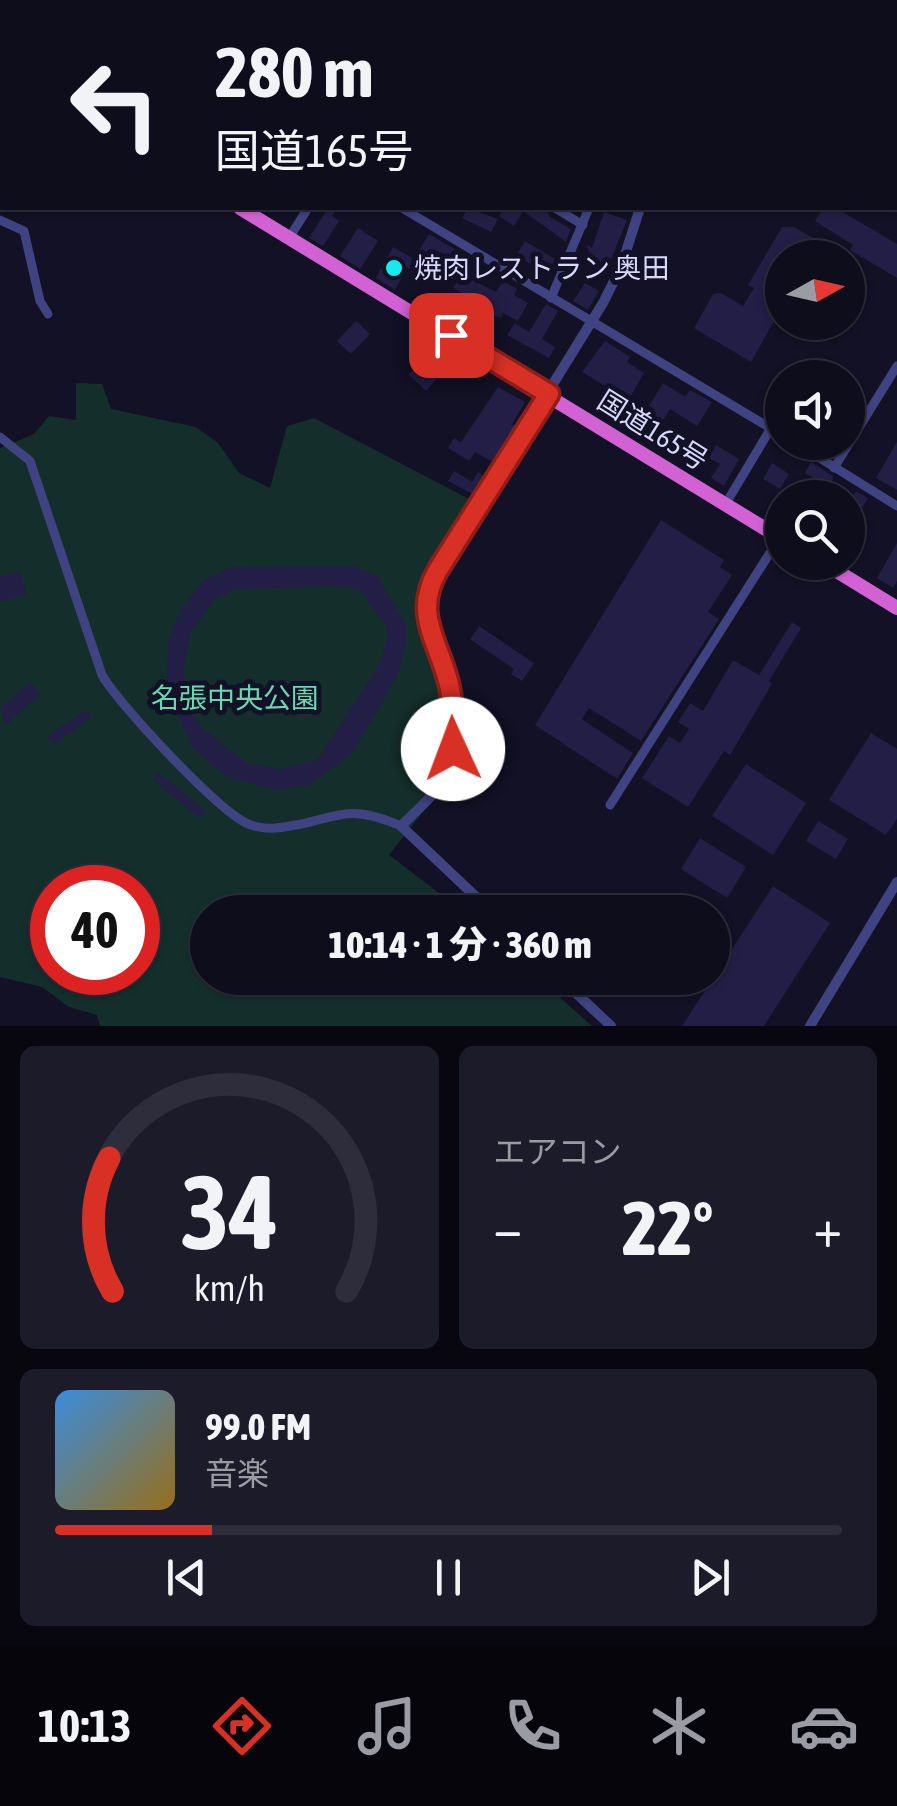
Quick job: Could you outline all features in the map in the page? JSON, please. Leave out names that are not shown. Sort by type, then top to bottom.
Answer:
[{"type":"highway","name":"国道165号","points":[[243,210],[765,529]]},
{"type":"highway","points":[[851,580],[897,608]]},
{"type":"street","points":[[289,238],[307,210]]},
{"type":"street","points":[[405,210],[765,424]]},
{"type":"street","points":[[559,210],[583,225]]},
{"type":"street","points":[[550,298],[588,210]]},
{"type":"street","points":[[402,826],[441,783],[453,749],[450,693],[426,621],[428,588],[594,320],[621,267],[639,210]]},
{"type":"street","points":[[0,220],[24,231],[40,301],[48,314]]},
{"type":"street","points":[[834,468],[897,366]]},
{"type":"street","points":[[0,436],[30,461],[102,675],[112,692],[162,746],[246,823],[274,829],[352,810],[402,826],[474,895]]},
{"type":"street","points":[[725,505],[765,439]]},
{"type":"street","points":[[822,460],[896,504]]},
{"type":"street","points":[[610,805],[765,563]]},
{"type":"street","points":[[810,1026],[897,882]]},
{"type":"street","points":[[578,995],[611,1026]]},
{"type":"green space","name":"名張中央公園","points":[[76,383],[102,384],[111,409],[196,427],[218,443],[239,473],[270,488],[287,426],[314,418],[488,509],[436,596],[433,610],[465,713],[462,762],[389,855],[442,895],[190,895],[190,995],[557,995],[592,1026],[100,1026],[97,1015],[69,1007],[53,995],[160,995],[160,865],[30,865],[30,984],[0,977],[0,448],[34,434],[49,416],[76,420]]},
{"type":"building","points":[[327,210],[336,210],[332,216],[339,221],[323,246],[309,238]]},
{"type":"building","points":[[467,210],[473,210],[498,219],[491,232],[462,218]]},
{"type":"building","points":[[504,210],[546,210],[550,217],[571,229],[566,242],[523,211],[514,226],[499,216]]},
{"type":"building","points":[[822,210],[839,210],[897,244],[897,278],[865,259],[865,240],[845,240],[815,221]]},
{"type":"building","points":[[604,212],[627,220],[606,272],[593,266],[587,245],[592,248]]},
{"type":"building","points":[[782,227],[794,227],[817,240],[774,240]]},
{"type":"building","points":[[358,228],[378,241],[360,269],[340,256]]},
{"type":"building","points":[[429,234],[458,251],[438,285],[407,267],[395,290],[376,278],[393,247],[414,259]]},
{"type":"building","points":[[525,241],[558,261],[552,276],[516,256]]},
{"type":"building","points":[[765,256],[765,337],[751,362],[694,328],[713,294],[721,293],[743,306],[754,288],[748,285]]},
{"type":"building","points":[[461,274],[496,292],[503,281],[517,289],[514,295],[528,303],[518,321],[503,313],[501,318],[475,309],[473,299],[453,288]]},
{"type":"building","points":[[585,283],[599,291],[588,310],[573,301]]},
{"type":"building","points":[[546,304],[558,311],[542,339],[555,347],[549,358],[507,335],[515,323],[529,332]]},
{"type":"building","points":[[356,321],[370,334],[351,354],[337,341]]},
{"type":"building","points":[[605,341],[630,357],[627,362],[644,373],[618,418],[604,410],[615,392],[582,372]]},
{"type":"building","points":[[432,350],[448,366],[426,391],[409,375]]},
{"type":"building","points":[[663,383],[685,397],[690,390],[712,402],[697,426],[670,409],[654,436],[637,426]]},
{"type":"building","points":[[498,387],[525,402],[512,424],[516,427],[494,463],[475,452],[469,461],[448,448],[454,438],[461,442]]},
{"type":"building","points":[[897,442],[897,490],[876,478]]},
{"type":"building","points":[[716,445],[739,459],[724,486],[711,478],[720,464],[709,458]]},
{"type":"building","points":[[811,462],[834,477],[816,480],[805,473]]},
{"type":"building","points":[[772,463],[789,474],[785,480],[763,479]]},
{"type":"building","points":[[454,471],[472,482],[478,472],[485,477],[474,495],[448,481]]},
{"type":"building","points":[[661,520],[724,560],[720,567],[732,575],[708,612],[719,619],[641,741],[589,708],[582,719],[633,753],[617,779],[535,725]]},
{"type":"building","points":[[897,543],[897,581],[893,588],[877,578]]},
{"type":"building","points":[[354,566],[377,576],[406,624],[407,643],[397,676],[353,753],[308,785],[274,790],[225,776],[192,747],[167,689],[168,640],[183,606],[204,580],[231,567]],"holes":[[[358,588],[386,626],[387,641],[378,667],[318,759],[280,769],[246,763],[200,726],[190,704],[183,669],[191,632],[214,600],[235,589]]]},
{"type":"building","points":[[20,571],[27,594],[0,602],[0,577]]},
{"type":"building","points":[[792,622],[801,628],[769,681],[772,684],[730,755],[724,751],[688,807],[642,778],[669,736],[680,743],[689,729],[678,722],[690,703],[703,711],[733,660],[759,675]]},
{"type":"building","points":[[479,626],[534,663],[522,681],[511,674],[514,669],[470,639]]},
{"type":"building","points":[[30,681],[40,695],[6,725],[0,708]]},
{"type":"building","points":[[86,710],[92,717],[54,745],[48,736]]},
{"type":"building","points":[[871,733],[897,749],[897,819],[886,835],[829,800]]},
{"type":"building","points":[[746,764],[806,803],[773,855],[712,816]]},
{"type":"building","points":[[158,772],[206,811],[200,818],[152,780]]},
{"type":"building","points":[[818,821],[848,839],[836,859],[806,841]]},
{"type":"building","points":[[700,838],[746,867],[729,895],[722,895],[681,869]]},
{"type":"building","points":[[773,886],[830,923],[764,1026],[682,1026],[702,995],[730,995],[730,952]]},
{"type":"place","name":"焼肉レストラン 奥田","points":[[394,268]]},
{"type":"route","points":[[451,335],[549,394],[438,570],[426,597],[426,621],[450,693],[453,749]]}]
